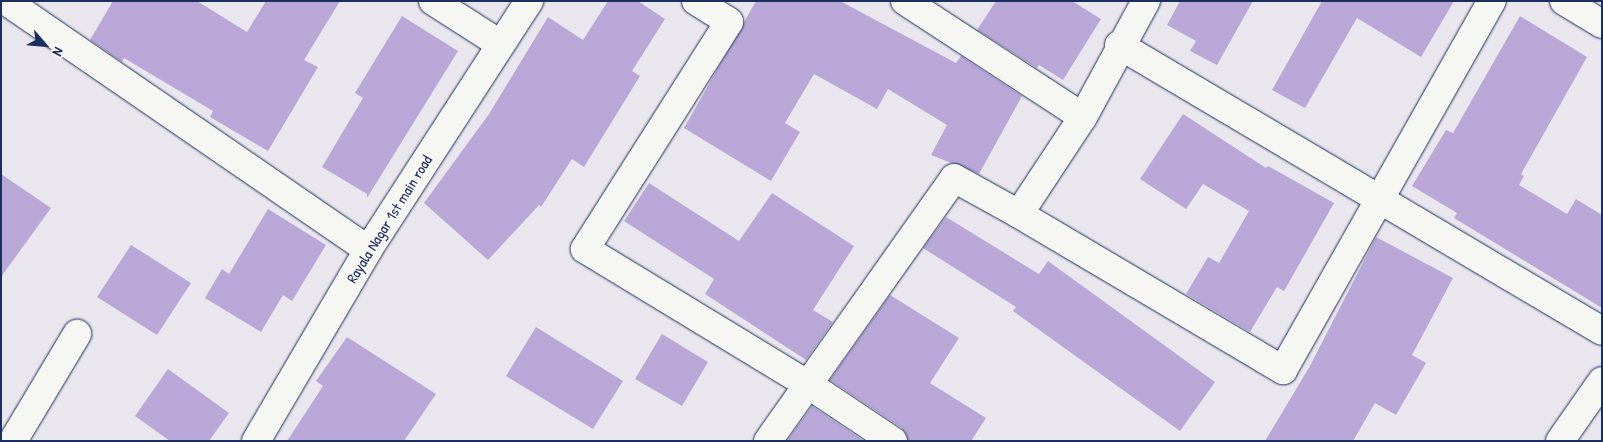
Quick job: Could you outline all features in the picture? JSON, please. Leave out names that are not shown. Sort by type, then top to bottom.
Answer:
[{"type":"street","points":[[7,1],[368,250]]},
{"type":"street","points":[[433,1],[500,44]]},
{"type":"street","name":"Rayala Nagar 1st main road","points":[[256,441],[368,250],[529,1]]},
{"type":"street","points":[[696,1],[729,22],[585,249],[809,386],[893,441]]},
{"type":"street","points":[[905,1],[1083,117]]},
{"type":"street","points":[[1019,214],[1083,117],[1119,45],[1146,1]]},
{"type":"street","points":[[768,441],[809,386],[954,178],[1019,214],[1283,370],[1492,1]]},
{"type":"street","points":[[1564,1],[1602,24]]},
{"type":"street","points":[[1119,45],[1602,331]]},
{"type":"street","points":[[13,441],[77,334]]},
{"type":"street","points":[[1560,441],[1602,381]]},
{"type":"building","points":[[113,1],[197,1],[247,32],[266,1],[340,1],[304,60],[318,67],[268,151],[210,117],[213,111],[124,58],[122,62],[90,40]]},
{"type":"building","points":[[608,1],[638,1],[665,19],[632,71],[640,76],[584,167],[572,159],[541,207],[539,205],[488,260],[424,203],[489,114],[548,17],[583,40]]},
{"type":"building","points":[[756,1],[840,1],[956,63],[961,56],[1022,96],[979,174],[931,155],[947,125],[888,89],[877,109],[814,74],[785,123],[800,132],[771,181],[684,128]]},
{"type":"building","points":[[996,1],[1072,1],[1101,19],[1063,80],[1039,65],[1037,68],[977,30]]},
{"type":"building","points":[[1180,1],[1253,1],[1217,65],[1190,51],[1196,41],[1167,25]]},
{"type":"building","points":[[1322,1],[1454,1],[1421,57],[1357,18],[1305,108],[1272,90]]},
{"type":"building","points":[[402,16],[458,51],[367,198],[367,194],[322,167],[363,98],[355,93]]},
{"type":"building","points":[[1520,16],[1587,57],[1521,174],[1524,176],[1519,185],[1567,214],[1576,199],[1602,215],[1602,308],[1454,218],[1457,213],[1412,186],[1446,130],[1453,133]]},
{"type":"building","points":[[1183,114],[1266,168],[1268,166],[1334,203],[1284,291],[1277,287],[1250,332],[1186,294],[1208,257],[1219,263],[1249,211],[1203,184],[1186,209],[1140,179]]},
{"type":"building","points":[[1,174],[51,208],[1,277]]},
{"type":"building","points":[[649,183],[739,241],[772,193],[854,246],[813,310],[833,322],[806,360],[705,294],[714,279],[624,221]]},
{"type":"building","points":[[268,209],[326,245],[292,301],[283,295],[261,332],[205,298],[222,269],[229,274]]},
{"type":"building","points":[[946,217],[1039,274],[1048,261],[1215,382],[1180,431],[1013,311],[1016,307],[923,248]]},
{"type":"building","points":[[1376,237],[1453,278],[1412,355],[1426,363],[1396,415],[1375,403],[1353,441],[1265,441],[1310,366]]},
{"type":"building","points":[[131,245],[191,283],[157,335],[97,297]]},
{"type":"building","points":[[890,295],[959,338],[930,383],[986,418],[971,441],[908,441],[902,428],[830,380]]},
{"type":"building","points":[[536,327],[623,381],[593,429],[506,376]]},
{"type":"building","points":[[662,334],[708,362],[682,406],[635,379]]},
{"type":"building","points":[[347,337],[436,394],[404,441],[287,441],[323,386],[316,381]]},
{"type":"building","points":[[168,369],[229,413],[209,441],[170,441],[135,416]]},
{"type":"building","points":[[812,406],[864,441],[787,441]]}]
